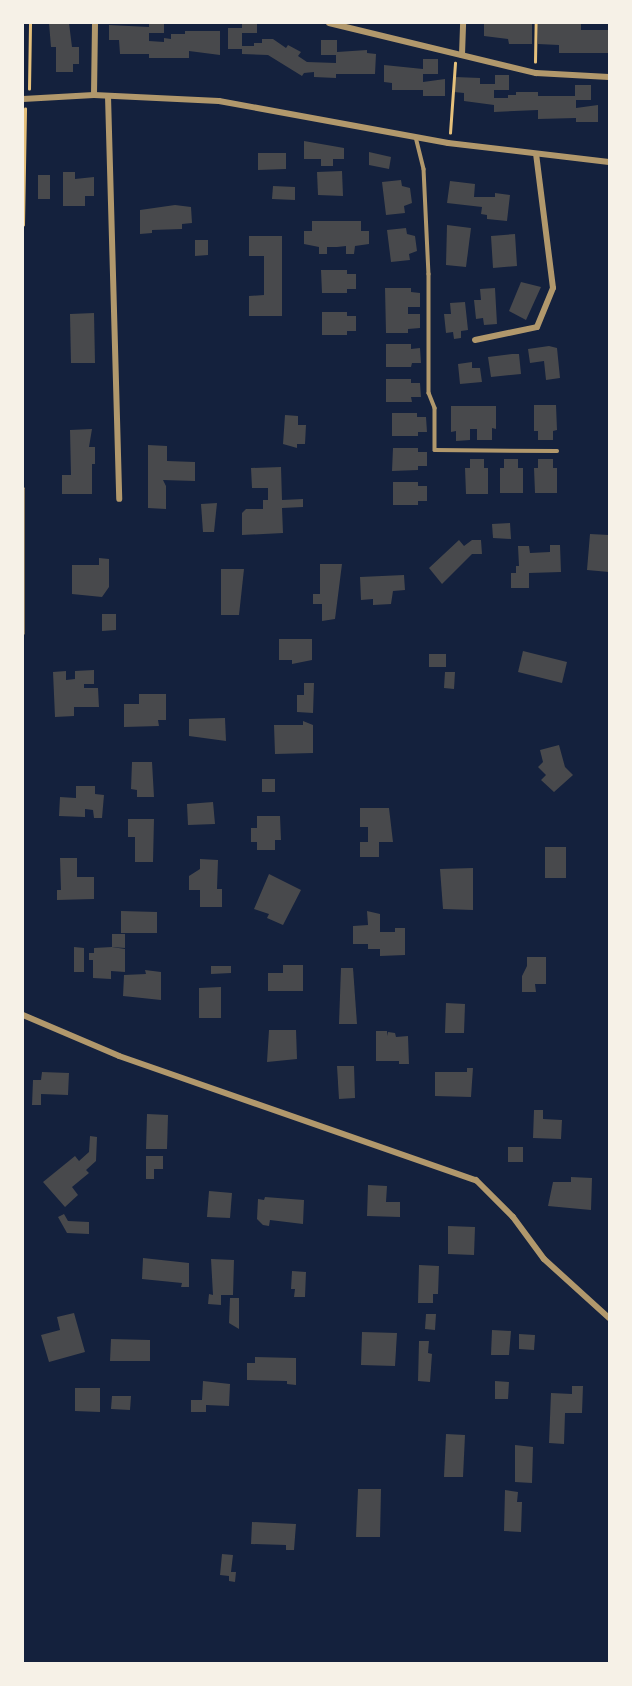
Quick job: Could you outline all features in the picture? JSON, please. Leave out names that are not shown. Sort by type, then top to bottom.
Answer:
[{"type":"street","points":[[94,95],[95,23]]},
{"type":"street","points":[[329,23],[536,73],[609,77]]},
{"type":"street","points":[[462,55],[463,23]]},
{"type":"street","points":[[26,99],[94,95],[219,102],[448,143],[609,162]]},
{"type":"street","points":[[108,96],[119,499]]},
{"type":"street","points":[[475,340],[537,327],[553,288],[536,154]]},
{"type":"street","points":[[23,1015],[119,1056],[287,1117],[383,1146],[476,1180],[513,1217],[544,1259],[609,1318]]},
{"type":"lane","points":[[416,137],[424,169],[429,274],[429,393],[435,408],[435,450],[556,451]]},
{"type":"path","points":[[23,225],[24,111],[30,23]]},
{"type":"path","points":[[536,23],[536,73]]},
{"type":"path","points":[[448,143],[455,62],[462,55]]},
{"type":"path","points":[[23,488],[23,633]]},
{"type":"building","points":[[49,23],[69,23],[72,47],[79,47],[79,64],[73,64],[73,72],[56,72],[56,47],[51,47]]},
{"type":"building","points":[[149,23],[164,23],[164,33],[149,33],[149,41],[164,42],[164,38],[171,39],[171,34],[185,34],[185,31],[220,31],[220,55],[189,51],[189,58],[149,58],[149,54],[120,54],[119,40],[109,40],[109,25],[149,27]]},
{"type":"building","points":[[242,23],[257,23],[257,33],[242,33],[242,46],[254,46],[254,43],[262,43],[262,39],[273,39],[286,48],[288,45],[301,52],[298,56],[307,62],[336,63],[336,55],[321,55],[321,40],[337,40],[337,52],[367,50],[367,53],[376,54],[375,74],[336,74],[336,78],[314,77],[314,72],[304,73],[302,76],[268,55],[242,54],[242,49],[228,49],[228,28],[242,28]]},
{"type":"building","points":[[484,23],[532,24],[532,44],[509,44],[508,39],[484,36]]},
{"type":"building","points":[[538,24],[581,24],[581,30],[609,30],[609,53],[559,53],[559,45],[538,44]]},
{"type":"building","points":[[423,59],[438,59],[438,74],[423,74],[423,82],[445,79],[445,96],[423,96],[423,90],[392,90],[392,83],[384,82],[384,65],[423,69]]},
{"type":"building","points":[[495,75],[509,75],[509,90],[494,90],[494,98],[508,98],[508,95],[516,95],[516,92],[538,92],[538,96],[575,96],[575,85],[591,85],[591,100],[576,100],[576,108],[598,105],[598,122],[576,122],[576,118],[538,119],[538,110],[494,112],[494,105],[464,101],[464,93],[454,92],[455,77],[480,78],[480,84],[495,84]]},
{"type":"building","points":[[304,141],[344,148],[344,159],[333,159],[333,166],[321,166],[321,159],[304,159]]},
{"type":"building","points":[[369,152],[391,157],[389,169],[369,165]]},
{"type":"building","points":[[258,153],[286,153],[286,169],[258,170]]},
{"type":"building","points":[[342,171],[343,196],[318,195],[317,172]]},
{"type":"building","points":[[63,172],[75,172],[75,179],[94,177],[94,196],[85,196],[85,206],[63,206]]},
{"type":"building","points":[[38,175],[50,175],[50,199],[38,199]]},
{"type":"building","points":[[401,180],[402,186],[410,188],[412,203],[404,206],[405,213],[386,215],[382,182]]},
{"type":"building","points":[[450,181],[475,184],[474,197],[495,197],[495,193],[510,195],[507,221],[487,219],[487,215],[481,214],[482,207],[447,203]]},
{"type":"building","points":[[273,186],[295,187],[295,200],[272,199]]},
{"type":"building","points":[[175,205],[191,207],[192,223],[182,224],[182,229],[152,230],[152,233],[140,234],[140,210]]},
{"type":"building","points":[[312,221],[361,221],[361,231],[369,231],[369,244],[355,246],[354,254],[346,254],[346,246],[327,247],[327,254],[319,254],[319,247],[304,244],[304,231],[312,231]]},
{"type":"building","points":[[447,225],[471,228],[466,267],[446,265]]},
{"type":"building","points":[[406,228],[407,234],[415,236],[417,251],[409,254],[410,260],[391,262],[387,230]]},
{"type":"building","points":[[515,234],[517,266],[493,268],[491,236]]},
{"type":"building","points":[[249,236],[282,236],[282,316],[249,316],[249,296],[264,295],[264,256],[249,256]]},
{"type":"building","points":[[195,240],[208,240],[208,255],[195,256]]},
{"type":"building","points":[[321,270],[347,270],[347,274],[356,274],[356,289],[347,289],[347,293],[322,293]]},
{"type":"building","points":[[521,282],[541,287],[526,320],[509,311]]},
{"type":"building","points":[[385,288],[411,288],[411,292],[420,293],[420,307],[408,307],[408,314],[420,314],[420,328],[408,329],[408,333],[386,333]]},
{"type":"building","points":[[495,288],[497,324],[484,325],[483,318],[476,319],[474,300],[481,300],[480,289]]},
{"type":"building","points":[[465,302],[468,330],[461,331],[461,338],[454,339],[453,332],[446,333],[444,314],[451,314],[450,303]]},
{"type":"building","points":[[322,312],[347,312],[347,316],[356,316],[356,331],[347,331],[347,335],[322,335]]},
{"type":"building","points":[[94,313],[95,363],[71,363],[70,314]]},
{"type":"building","points":[[386,344],[411,344],[411,349],[420,348],[421,363],[412,363],[411,367],[386,367]]},
{"type":"building","points":[[549,346],[557,348],[560,378],[546,380],[544,361],[530,363],[528,349]]},
{"type":"building","points":[[519,354],[521,374],[491,377],[488,357]]},
{"type":"building","points":[[472,362],[472,368],[480,368],[482,382],[460,384],[458,364]]},
{"type":"building","points":[[386,379],[411,379],[411,383],[420,383],[421,397],[411,397],[412,402],[386,402]]},
{"type":"building","points":[[534,405],[556,405],[557,430],[553,431],[553,440],[538,440],[538,431],[534,431]]},
{"type":"building","points":[[451,406],[496,406],[496,429],[492,428],[492,440],[477,440],[477,429],[470,429],[470,440],[456,441],[456,431],[451,432]]},
{"type":"building","points":[[392,413],[417,413],[417,417],[426,417],[427,432],[418,432],[418,436],[392,436]]},
{"type":"building","points":[[285,415],[298,416],[298,425],[306,425],[305,444],[297,444],[297,448],[283,444]]},
{"type":"building","points":[[92,429],[89,447],[95,447],[95,464],[92,464],[92,494],[62,494],[62,475],[71,475],[70,430]]},
{"type":"building","points":[[148,445],[167,446],[167,461],[195,462],[195,481],[163,480],[166,486],[166,509],[148,508]]},
{"type":"building","points":[[393,448],[418,448],[418,452],[427,452],[427,466],[418,466],[418,470],[392,471]]},
{"type":"building","points":[[470,459],[484,459],[484,468],[488,468],[488,494],[466,494],[465,468],[470,468]]},
{"type":"building","points":[[504,459],[518,459],[518,468],[523,468],[523,493],[500,493],[500,468],[504,468]]},
{"type":"building","points":[[538,459],[553,459],[553,468],[557,468],[557,493],[535,493],[534,468],[538,468]]},
{"type":"building","points":[[281,467],[282,500],[303,499],[303,507],[282,508],[283,533],[242,535],[242,513],[246,509],[263,509],[263,500],[268,500],[268,488],[252,488],[251,468]]},
{"type":"building","points":[[393,482],[418,482],[418,486],[427,486],[427,501],[418,501],[418,505],[393,505]]},
{"type":"building","points":[[217,503],[214,532],[203,532],[201,504]]},
{"type":"building","points":[[510,523],[511,539],[493,538],[492,524]]},
{"type":"building","points":[[590,534],[609,535],[609,572],[587,570]]},
{"type":"building","points":[[459,540],[464,546],[472,540],[481,540],[482,554],[472,554],[442,584],[429,568]]},
{"type":"building","points":[[550,545],[560,545],[561,572],[529,573],[529,588],[511,588],[511,573],[516,573],[516,566],[519,566],[518,546],[529,546],[530,553],[550,552]]},
{"type":"building","points":[[99,558],[109,559],[109,587],[102,597],[72,594],[72,565],[99,565]]},
{"type":"building","points":[[320,564],[342,564],[335,619],[322,621],[322,604],[313,604],[313,594],[320,594]]},
{"type":"building","points":[[221,569],[244,569],[239,615],[221,615]]},
{"type":"building","points":[[404,575],[405,590],[393,591],[391,604],[373,605],[373,599],[361,600],[360,577]]},
{"type":"building","points":[[102,614],[116,614],[116,630],[102,631]]},
{"type":"building","points":[[279,639],[312,639],[312,660],[292,664],[292,660],[279,660]]},
{"type":"building","points":[[523,651],[567,662],[562,683],[518,672]]},
{"type":"building","points":[[429,654],[446,654],[446,667],[429,667]]},
{"type":"building","points":[[94,670],[94,684],[84,684],[84,688],[98,688],[99,707],[74,707],[74,716],[55,717],[53,672],[66,671],[66,680],[75,679],[75,671]]},
{"type":"building","points":[[445,672],[455,672],[454,689],[444,688]]},
{"type":"building","points":[[304,683],[314,683],[313,713],[297,712],[297,695],[304,695]]},
{"type":"building","points":[[139,694],[166,694],[166,720],[158,720],[159,726],[124,727],[124,704],[139,704]]},
{"type":"building","points":[[225,718],[226,741],[189,736],[189,719]]},
{"type":"building","points":[[303,721],[313,725],[313,753],[275,754],[274,725],[303,725]]},
{"type":"building","points":[[559,745],[565,767],[573,775],[554,792],[541,780],[546,775],[538,767],[543,762],[540,750]]},
{"type":"building","points":[[132,762],[152,762],[154,797],[137,797],[137,790],[131,789]]},
{"type":"building","points":[[262,779],[275,779],[275,792],[262,792]]},
{"type":"building","points":[[76,786],[95,786],[95,794],[104,795],[102,818],[94,818],[93,810],[85,809],[85,817],[59,816],[60,797],[76,798]]},
{"type":"building","points":[[213,802],[215,824],[188,825],[187,804]]},
{"type":"building","points":[[360,808],[389,808],[393,842],[379,842],[379,857],[360,857],[360,842],[368,842],[368,827],[360,827]]},
{"type":"building","points":[[257,816],[280,816],[281,840],[275,840],[275,850],[257,850],[257,842],[251,842],[251,828],[257,828]]},
{"type":"building","points":[[128,819],[154,819],[153,862],[135,862],[135,837],[128,837]]},
{"type":"building","points":[[545,847],[566,847],[566,878],[545,878]]},
{"type":"building","points":[[60,858],[77,858],[77,877],[94,877],[94,899],[57,900],[57,890],[61,890]]},
{"type":"building","points":[[200,859],[218,860],[217,889],[222,889],[222,907],[200,907],[200,890],[189,890],[189,876],[200,869]]},
{"type":"building","points":[[473,868],[473,910],[443,909],[440,869]]},
{"type":"building","points":[[269,874],[301,890],[283,925],[267,918],[269,914],[254,909]]},
{"type":"building","points":[[121,911],[157,912],[157,933],[121,933]]},
{"type":"building","points":[[367,911],[380,914],[380,932],[395,932],[395,928],[405,928],[405,955],[380,956],[380,949],[368,949],[368,944],[353,944],[353,926],[368,925]]},
{"type":"building","points":[[112,934],[125,934],[125,948],[112,947]]},
{"type":"building","points":[[74,947],[84,948],[84,972],[74,972]]},
{"type":"building","points":[[94,948],[125,949],[125,972],[111,971],[111,979],[93,978],[93,960],[89,960],[89,953],[94,953]]},
{"type":"building","points":[[527,957],[546,957],[546,984],[535,984],[536,992],[522,992],[522,976],[527,966]]},
{"type":"building","points":[[283,965],[303,965],[303,991],[268,991],[268,973],[283,973]]},
{"type":"building","points":[[211,966],[231,966],[231,973],[211,974]]},
{"type":"building","points":[[341,968],[353,968],[357,1024],[339,1024]]},
{"type":"building","points":[[145,970],[161,972],[161,1000],[123,996],[124,975],[146,974]]},
{"type":"building","points":[[221,987],[221,1018],[199,1018],[199,988]]},
{"type":"building","points":[[446,1003],[465,1004],[464,1033],[445,1033]]},
{"type":"building","points":[[269,1030],[296,1030],[297,1059],[267,1062]]},
{"type":"building","points":[[376,1031],[387,1031],[387,1036],[388,1032],[395,1033],[396,1037],[408,1036],[409,1064],[376,1061]]},
{"type":"building","points":[[337,1066],[354,1066],[355,1098],[339,1099]]},
{"type":"building","points":[[467,1068],[473,1068],[471,1097],[435,1096],[435,1072],[467,1072]]},
{"type":"building","points":[[42,1072],[69,1073],[68,1095],[41,1094],[41,1105],[32,1105],[33,1080],[41,1080]]},
{"type":"building","points":[[534,1110],[543,1110],[543,1119],[562,1120],[561,1139],[533,1138]]},
{"type":"building","points":[[147,1114],[168,1115],[167,1149],[146,1149]]},
{"type":"building","points":[[90,1136],[97,1137],[96,1161],[86,1170],[89,1173],[72,1187],[78,1195],[65,1207],[43,1182],[75,1156],[79,1161],[89,1152]]},
{"type":"building","points":[[508,1147],[523,1147],[523,1162],[508,1162]]},
{"type":"building","points":[[146,1156],[163,1156],[163,1169],[154,1169],[154,1179],[146,1179]]},
{"type":"building","points":[[571,1177],[592,1178],[591,1210],[548,1206],[553,1182],[571,1182]]},
{"type":"building","points":[[368,1185],[387,1186],[386,1202],[400,1202],[400,1217],[367,1216]]},
{"type":"building","points":[[209,1191],[232,1193],[230,1218],[207,1217]]},
{"type":"building","points":[[265,1197],[304,1200],[303,1224],[270,1220],[269,1226],[263,1225],[257,1219],[258,1199],[264,1200]]},
{"type":"building","points":[[64,1214],[68,1221],[89,1222],[89,1234],[67,1233],[58,1217]]},
{"type":"building","points":[[448,1226],[475,1227],[474,1255],[448,1254]]},
{"type":"building","points":[[143,1258],[189,1263],[189,1287],[181,1287],[182,1283],[142,1279]]},
{"type":"building","points":[[211,1259],[234,1260],[233,1295],[221,1295],[221,1305],[208,1304],[209,1294],[213,1295]]},
{"type":"building","points":[[419,1265],[439,1266],[438,1294],[433,1294],[433,1303],[418,1303]]},
{"type":"building","points":[[292,1271],[306,1272],[305,1297],[294,1297],[295,1289],[291,1289]]},
{"type":"building","points":[[230,1298],[239,1298],[239,1329],[229,1323]]},
{"type":"building","points":[[74,1313],[85,1352],[49,1362],[41,1335],[60,1330],[57,1317]]},
{"type":"building","points":[[426,1314],[436,1314],[435,1330],[425,1329]]},
{"type":"building","points":[[492,1330],[511,1331],[509,1355],[491,1355]]},
{"type":"building","points":[[362,1332],[397,1333],[395,1366],[361,1365]]},
{"type":"building","points":[[519,1334],[535,1335],[534,1350],[519,1349]]},
{"type":"building","points":[[111,1339],[150,1340],[150,1361],[110,1361]]},
{"type":"building","points":[[419,1341],[429,1341],[428,1353],[432,1354],[430,1382],[418,1381]]},
{"type":"building","points":[[255,1357],[296,1358],[296,1385],[287,1384],[287,1381],[247,1380],[247,1363],[255,1363]]},
{"type":"building","points":[[203,1381],[230,1384],[229,1406],[206,1405],[206,1412],[191,1412],[191,1400],[202,1400]]},
{"type":"building","points":[[495,1381],[509,1382],[508,1399],[495,1399]]},
{"type":"building","points":[[572,1386],[583,1386],[582,1413],[565,1413],[564,1444],[549,1443],[551,1393],[572,1394]]},
{"type":"building","points":[[75,1388],[100,1388],[100,1412],[75,1411]]},
{"type":"building","points":[[112,1396],[131,1396],[130,1410],[111,1409]]},
{"type":"building","points":[[446,1434],[465,1435],[463,1477],[444,1477]]},
{"type":"building","points":[[515,1445],[533,1447],[532,1483],[515,1482]]},
{"type":"building","points":[[358,1489],[381,1489],[380,1537],[356,1537]]},
{"type":"building","points":[[505,1490],[518,1492],[517,1502],[522,1502],[521,1532],[504,1531]]},
{"type":"building","points":[[252,1522],[296,1524],[294,1550],[286,1550],[286,1545],[251,1544]]},
{"type":"building","points":[[222,1554],[233,1555],[231,1572],[236,1572],[235,1582],[229,1581],[229,1576],[220,1575]]}]
